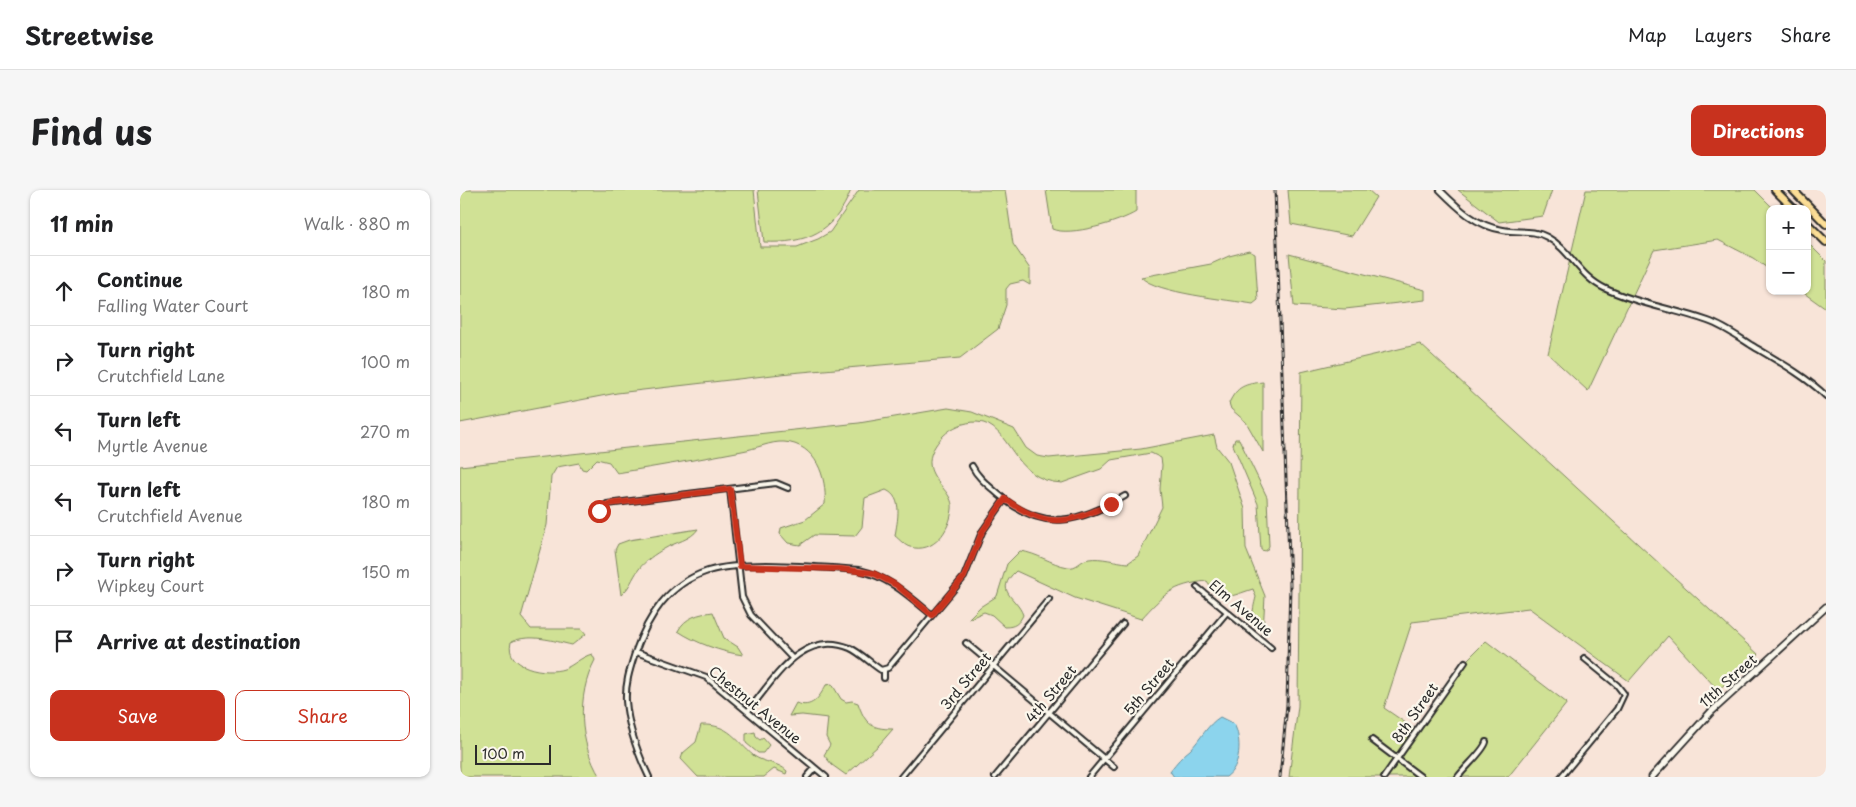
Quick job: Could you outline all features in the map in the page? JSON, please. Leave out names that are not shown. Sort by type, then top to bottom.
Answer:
[{"type":"main road","points":[[1775,190],[1790,205]]},
{"type":"main road","points":[[1793,190],[1826,224]]},
{"type":"main road","points":[[1811,226],[1826,242]]},
{"type":"main road","name":"11th Street","points":[[1652,777],[1711,712],[1826,607]]},
{"type":"street","points":[[1440,190],[1454,204],[1480,223],[1503,230],[1535,232],[1547,236],[1557,244],[1590,280],[1605,289],[1709,321],[1790,368],[1826,396]]},
{"type":"street","points":[[972,466],[977,475],[1005,499],[1029,515],[1058,521],[1082,518],[1125,496]]},
{"type":"street","points":[[599,511],[608,504],[776,483],[788,488]]},
{"type":"street","points":[[730,489],[740,566],[740,584],[747,608],[792,658]]},
{"type":"street","points":[[884,670],[892,664],[964,577],[982,532],[1005,499]]},
{"type":"street","points":[[649,777],[628,718],[626,688],[636,652],[649,619],[670,593],[681,584],[707,572],[740,566],[841,569],[873,573],[896,585],[932,615]]},
{"type":"street","name":"Elm Avenue","points":[[1197,586],[1271,648]]},
{"type":"street","name":"3rd Street","points":[[901,777],[1049,599]]},
{"type":"street","name":"5th Street","points":[[1089,777],[1227,612]]},
{"type":"street","name":"4th Street","points":[[995,777],[1123,624]]},
{"type":"street","points":[[966,643],[1114,767]]},
{"type":"street","points":[[748,711],[792,658],[806,648],[816,645],[839,644],[857,651],[874,666],[884,670]]},
{"type":"street","name":"Chestnut Avenue","points":[[636,652],[706,677],[826,777]]},
{"type":"street","points":[[1561,777],[1617,709],[1624,694],[1617,685],[1584,658]]},
{"type":"street","name":"8th Street","points":[[1384,777],[1465,662]]},
{"type":"street","points":[[884,670],[884,678]]},
{"type":"street","points":[[1372,740],[1421,777]]},
{"type":"street","points":[[1458,777],[1467,764],[1485,747],[1486,742]]},
{"type":"street","points":[[807,777],[815,768]]},
{"type":"green space","points":[[460,190],[754,190],[760,247],[797,247],[830,232],[859,190],[1005,190],[1013,244],[1030,269],[1030,285],[1023,281],[1010,284],[1006,289],[1006,305],[998,329],[960,358],[790,373],[617,393],[460,423]]},
{"type":"green space","points":[[758,190],[851,190],[837,216],[817,233],[793,241],[764,242]]},
{"type":"green space","points":[[1046,190],[1136,190],[1136,212],[1119,220],[1095,227],[1082,230],[1060,231],[1052,229]]},
{"type":"green space","points":[[1288,190],[1368,190],[1376,197],[1352,236],[1291,224]]},
{"type":"green space","points":[[1458,190],[1552,190],[1543,216],[1499,222]]},
{"type":"green space","points":[[1586,190],[1755,190],[1770,205],[1766,205],[1766,267],[1753,258],[1718,240],[1654,250],[1588,391],[1548,354]]},
{"type":"green space","points":[[1811,246],[1826,261],[1826,309],[1807,295],[1811,295]]},
{"type":"green space","points":[[1249,251],[1255,254],[1258,300],[1253,304],[1177,292],[1149,283],[1141,277],[1211,264],[1229,256]]},
{"type":"green space","points":[[1289,254],[1425,290],[1425,300],[1345,309],[1294,306]]},
{"type":"green space","points":[[1420,344],[1759,655],[1718,690],[1668,636],[1629,681],[1529,608],[1412,622],[1384,708],[1416,730],[1465,662],[1486,641],[1567,703],[1508,777],[1427,777],[1425,775],[1422,777],[1289,777],[1298,706],[1301,372]]},
{"type":"green space","points":[[1263,382],[1263,452],[1246,422],[1231,409],[1229,403],[1235,393],[1242,387]]},
{"type":"green space","points":[[948,408],[972,412],[1014,429],[1026,448],[1037,456],[1049,458],[1141,449],[1214,435],[1217,447],[1229,462],[1245,509],[1246,549],[1265,596],[1263,632],[1256,624],[1253,616],[1256,597],[1253,589],[1227,596],[1217,593],[1207,581],[1185,585],[1163,597],[1141,619],[1075,598],[1016,571],[1009,578],[1007,589],[1023,615],[1018,623],[1014,626],[1005,627],[992,615],[984,612],[968,619],[980,607],[997,596],[1007,564],[1020,551],[1062,566],[1071,567],[1086,560],[1094,559],[1128,563],[1138,556],[1162,507],[1160,489],[1161,458],[1151,453],[1111,460],[1101,469],[1062,483],[1045,480],[1032,473],[997,432],[988,425],[977,422],[958,426],[943,436],[933,449],[930,460],[931,470],[951,501],[951,517],[944,532],[933,544],[919,548],[904,544],[895,536],[898,517],[897,504],[892,494],[886,490],[865,498],[862,527],[855,536],[814,535],[800,545],[788,543],[780,534],[781,528],[805,520],[825,504],[824,483],[817,464],[812,455],[795,444],[774,443],[696,460],[617,473],[609,462],[597,459],[586,470],[582,469],[579,463],[557,467],[551,477],[547,525],[521,617],[531,629],[582,629],[586,634],[572,645],[534,638],[518,639],[511,642],[511,651],[514,658],[520,664],[537,670],[547,671],[564,669],[592,654],[595,660],[585,689],[582,719],[588,749],[600,777],[460,777],[460,466],[859,423]]},
{"type":"green space","points":[[1235,439],[1239,439],[1267,497],[1269,546],[1266,551],[1261,550],[1258,504],[1233,445]]},
{"type":"green space","points":[[698,529],[691,536],[664,549],[647,560],[621,595],[615,550],[618,544],[629,540]]},
{"type":"green space","points":[[713,612],[724,638],[738,647],[743,655],[709,646],[678,631],[688,619]]},
{"type":"green space","points":[[832,684],[841,699],[846,702],[858,703],[863,716],[870,724],[879,728],[893,729],[879,745],[846,775],[832,765],[824,755],[830,745],[826,737],[828,718],[802,715],[789,716],[796,703],[806,705],[811,703],[818,698],[826,685]]},
{"type":"green space","points":[[701,725],[711,725],[726,730],[754,756],[783,768],[787,771],[786,774],[774,769],[764,777],[698,777],[681,759],[683,753],[696,742]]},
{"type":"green space","points":[[755,732],[756,737],[760,740],[763,738],[769,745],[763,753],[758,753],[746,743],[746,734]]},
{"type":"water","points":[[1220,717],[1234,724],[1237,730],[1239,752],[1235,767],[1226,777],[1174,777],[1170,771],[1194,746],[1211,724]]},
{"type":"railway","points":[[1275,190],[1290,584],[1287,705],[1280,777]]},
{"type":"route","points":[[599,511],[608,504],[730,489],[740,566],[841,569],[873,573],[896,585],[932,615],[964,577],[982,532],[1005,499],[1029,515],[1058,521],[1082,518],[1111,504]]}]
